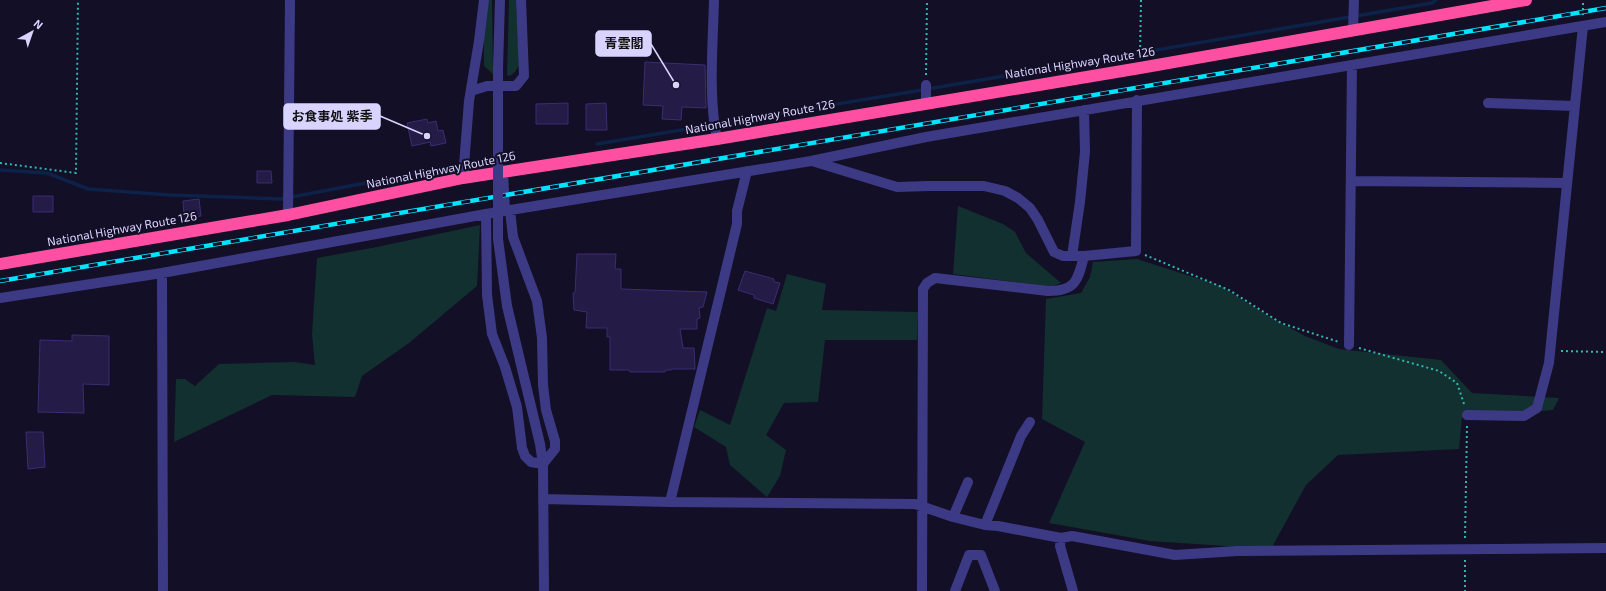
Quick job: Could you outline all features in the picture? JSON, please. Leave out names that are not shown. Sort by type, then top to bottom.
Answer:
[{"type":"highway","name":"National Highway Route 126","points":[[0,264],[288,215],[463,178],[503,172],[715,129],[926,93],[1140,68],[1353,21],[1526,0]]},
{"type":"street","points":[[288,215],[290,0]]},
{"type":"street","points":[[463,178],[471,91],[484,0]]},
{"type":"street","points":[[500,0],[498,68],[498,239],[507,306],[540,444],[543,464],[544,591]]},
{"type":"street","points":[[471,91],[487,86],[516,86],[524,76],[521,0]]},
{"type":"street","points":[[714,0],[713,98],[715,129]]},
{"type":"street","points":[[1353,21],[1354,0]]},
{"type":"street","points":[[0,298],[162,273],[508,210],[811,161],[926,137],[1137,100],[1606,22]]},
{"type":"street","points":[[1467,415],[1524,416],[1537,408],[1549,363],[1583,26]]},
{"type":"street","points":[[1349,345],[1352,64]]},
{"type":"street","points":[[811,161],[897,187],[984,186],[1005,191],[1018,198],[1030,208],[1038,220],[1054,252],[1063,256],[1084,256],[1136,251],[1137,100]]},
{"type":"street","points":[[1488,103],[1574,106]]},
{"type":"street","points":[[1072,256],[1080,202],[1085,152],[1084,110]]},
{"type":"street","points":[[670,502],[737,224],[737,211],[747,171]]},
{"type":"street","points":[[503,172],[513,237],[537,301],[542,338],[543,385],[546,410],[555,441],[555,449],[543,464]]},
{"type":"street","points":[[1351,181],[1567,183]]},
{"type":"street","points":[[486,214],[487,294],[492,334],[505,367],[517,407],[522,448],[525,456],[531,462],[543,464]]},
{"type":"street","points":[[922,591],[923,289],[927,283],[936,278],[1048,291],[1061,291],[1070,286],[1078,278],[1084,256]]},
{"type":"street","points":[[162,273],[163,591]]},
{"type":"street","points":[[985,525],[1021,436],[1030,422]]},
{"type":"street","points":[[953,517],[968,482]]},
{"type":"street","points":[[543,499],[922,505],[953,517],[985,525],[1061,538],[1072,536],[1175,555],[1236,551],[1606,548]]},
{"type":"street","points":[[1061,538],[1060,546],[1073,591]]},
{"type":"street","points":[[955,591],[969,555],[981,554],[995,591]]},
{"type":"path","points":[[0,163],[76,173],[78,0]]},
{"type":"path","points":[[926,93],[927,0]]},
{"type":"path","points":[[1140,56],[1141,0]]},
{"type":"path","points":[[1583,0],[1583,26]]},
{"type":"path","points":[[1136,251],[1229,290],[1280,323],[1439,371],[1457,383],[1467,415],[1465,591]]},
{"type":"path","points":[[1550,351],[1606,352]]},
{"type":"green space","points":[[488,0],[492,0],[493,74],[484,66],[484,30]]},
{"type":"green space","points":[[509,0],[516,0],[519,65],[515,72],[510,76],[507,75]]},
{"type":"green space","points":[[958,206],[1003,224],[1015,232],[1026,253],[1061,283],[1051,287],[953,274]]},
{"type":"green space","points":[[480,225],[477,286],[409,343],[362,376],[355,397],[272,395],[174,442],[176,379],[185,379],[195,386],[219,364],[295,362],[315,365],[312,334],[317,258]]},
{"type":"green space","points":[[1137,259],[1221,286],[1267,315],[1305,336],[1339,349],[1441,360],[1472,393],[1559,398],[1553,410],[1462,418],[1459,449],[1338,455],[1306,485],[1271,549],[1150,541],[1049,523],[1085,442],[1042,419],[1046,299],[1081,293],[1090,277],[1093,262]]},
{"type":"green space","points":[[787,274],[826,284],[822,310],[918,312],[917,340],[825,340],[818,402],[784,403],[766,435],[786,450],[780,476],[767,497],[730,465],[726,447],[694,427],[700,410],[730,425],[767,308],[776,311]]},
{"type":"building","points":[[645,62],[705,65],[706,108],[682,107],[681,120],[662,119],[663,106],[643,105]]},
{"type":"building","points":[[568,103],[568,124],[536,124],[536,104]]},
{"type":"building","points":[[606,103],[607,130],[586,130],[586,104]]},
{"type":"building","points":[[427,119],[428,123],[436,121],[438,131],[443,130],[446,143],[431,146],[430,142],[412,146],[407,123]]},
{"type":"building","points":[[257,171],[271,171],[272,183],[257,183]]},
{"type":"building","points":[[33,196],[53,196],[53,212],[33,212]]},
{"type":"building","points":[[199,199],[201,216],[184,218],[183,201]]},
{"type":"building","points":[[577,254],[616,254],[615,269],[621,269],[621,289],[707,292],[703,307],[699,308],[700,318],[697,319],[697,329],[680,329],[683,348],[694,348],[695,369],[672,369],[666,370],[665,372],[630,372],[629,370],[610,370],[610,337],[607,337],[607,328],[586,328],[587,312],[574,310],[573,293],[575,293]]},
{"type":"building","points":[[745,271],[774,279],[774,282],[780,283],[773,304],[754,298],[754,295],[738,290]]},
{"type":"building","points":[[72,335],[109,336],[109,385],[83,384],[84,413],[38,412],[40,340],[72,341]]},
{"type":"building","points":[[26,432],[43,432],[45,467],[28,469]]},
{"type":"waterway","points":[[597,144],[1432,3],[1436,0]]},
{"type":"waterway","points":[[0,170],[47,173],[88,189],[170,195],[281,199],[429,171]]},
{"type":"railway","points":[[0,281],[1606,8]]},
{"type":"place","name":"青雲閣","points":[[676,85]]},
{"type":"place","name":"お食事処 紫季","points":[[427,136]]}]
